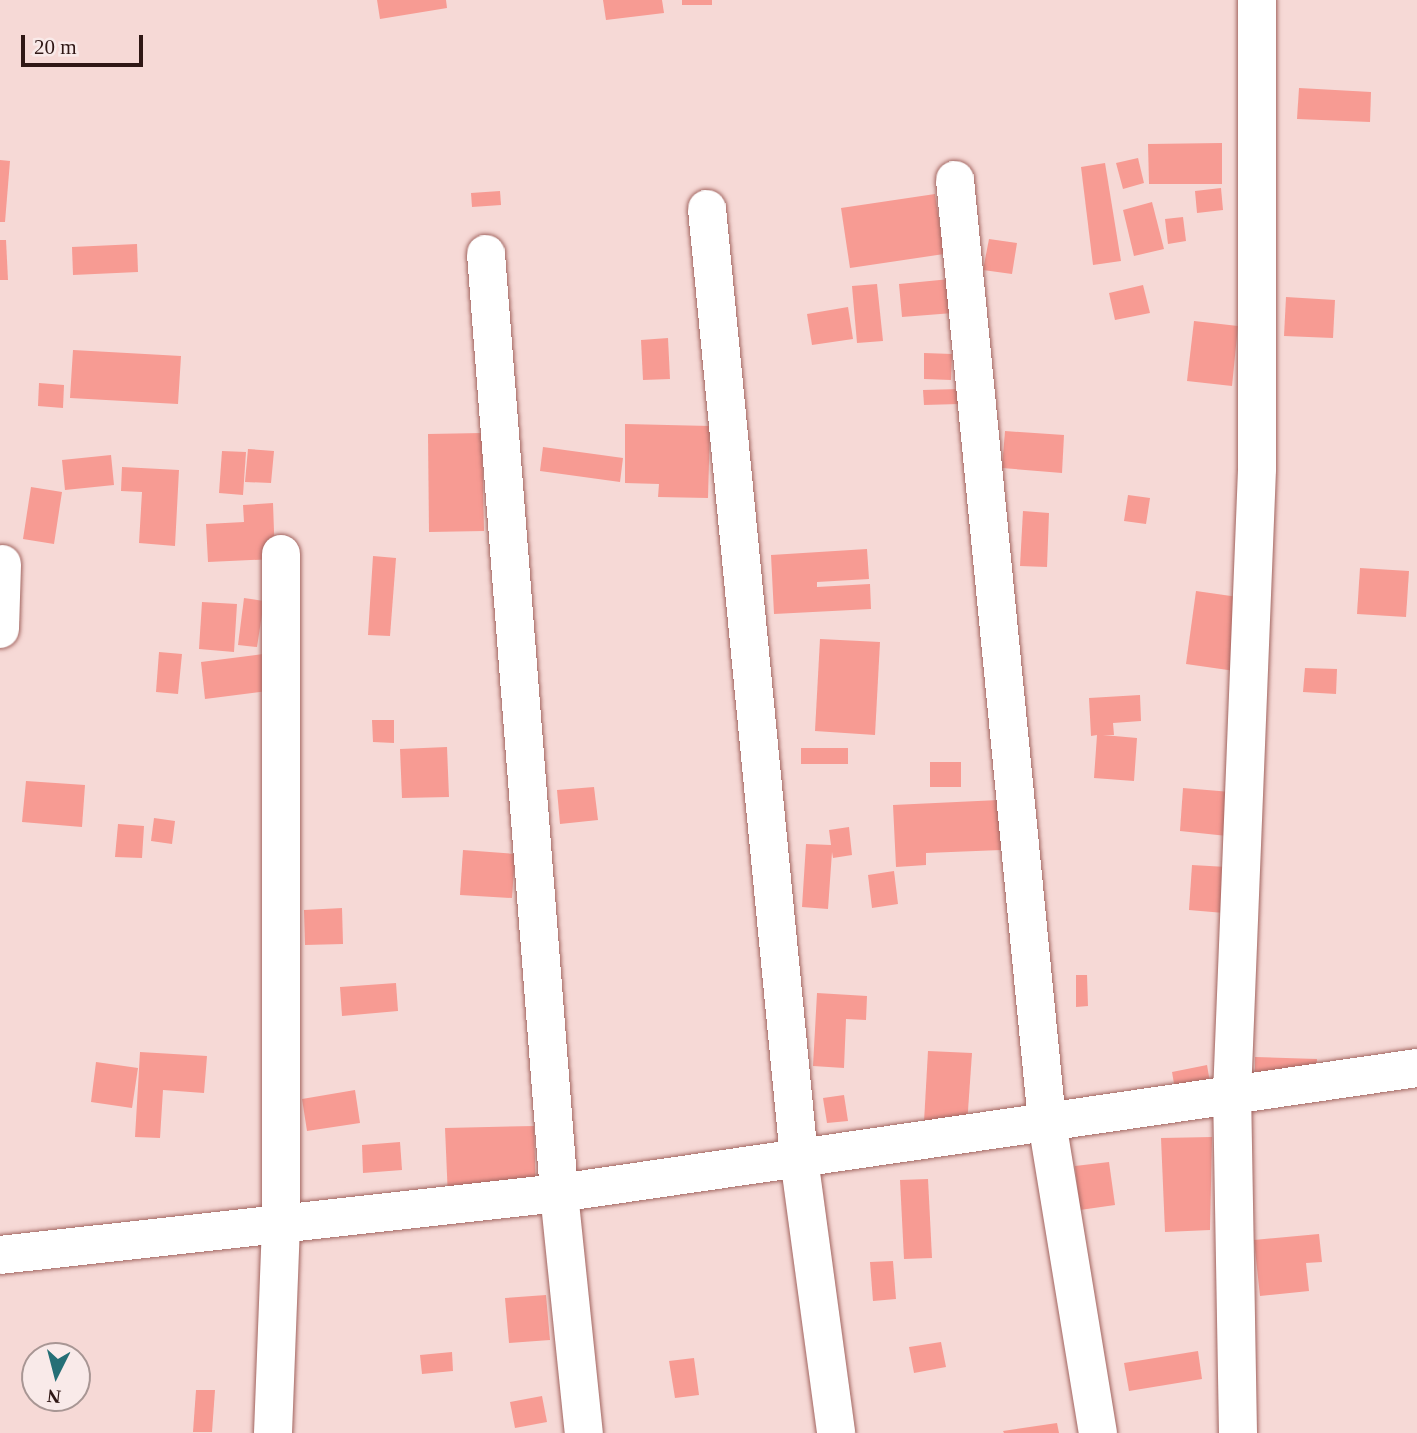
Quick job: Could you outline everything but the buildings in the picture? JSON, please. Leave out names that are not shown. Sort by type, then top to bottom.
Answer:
[{"type":"street","points":[[1238,1433],[1232,1095],[1257,469],[1257,0]]},
{"type":"street","points":[[955,180],[1047,1122],[1098,1433]]},
{"type":"street","points":[[707,209],[799,1158],[836,1433]]},
{"type":"street","points":[[486,254],[559,1193],[584,1433]]},
{"type":"street","points":[[273,1433],[281,1222],[281,554]]},
{"type":"street","points":[[0,629],[2,564]]},
{"type":"street","points":[[0,1255],[559,1193],[1417,1068]]}]
